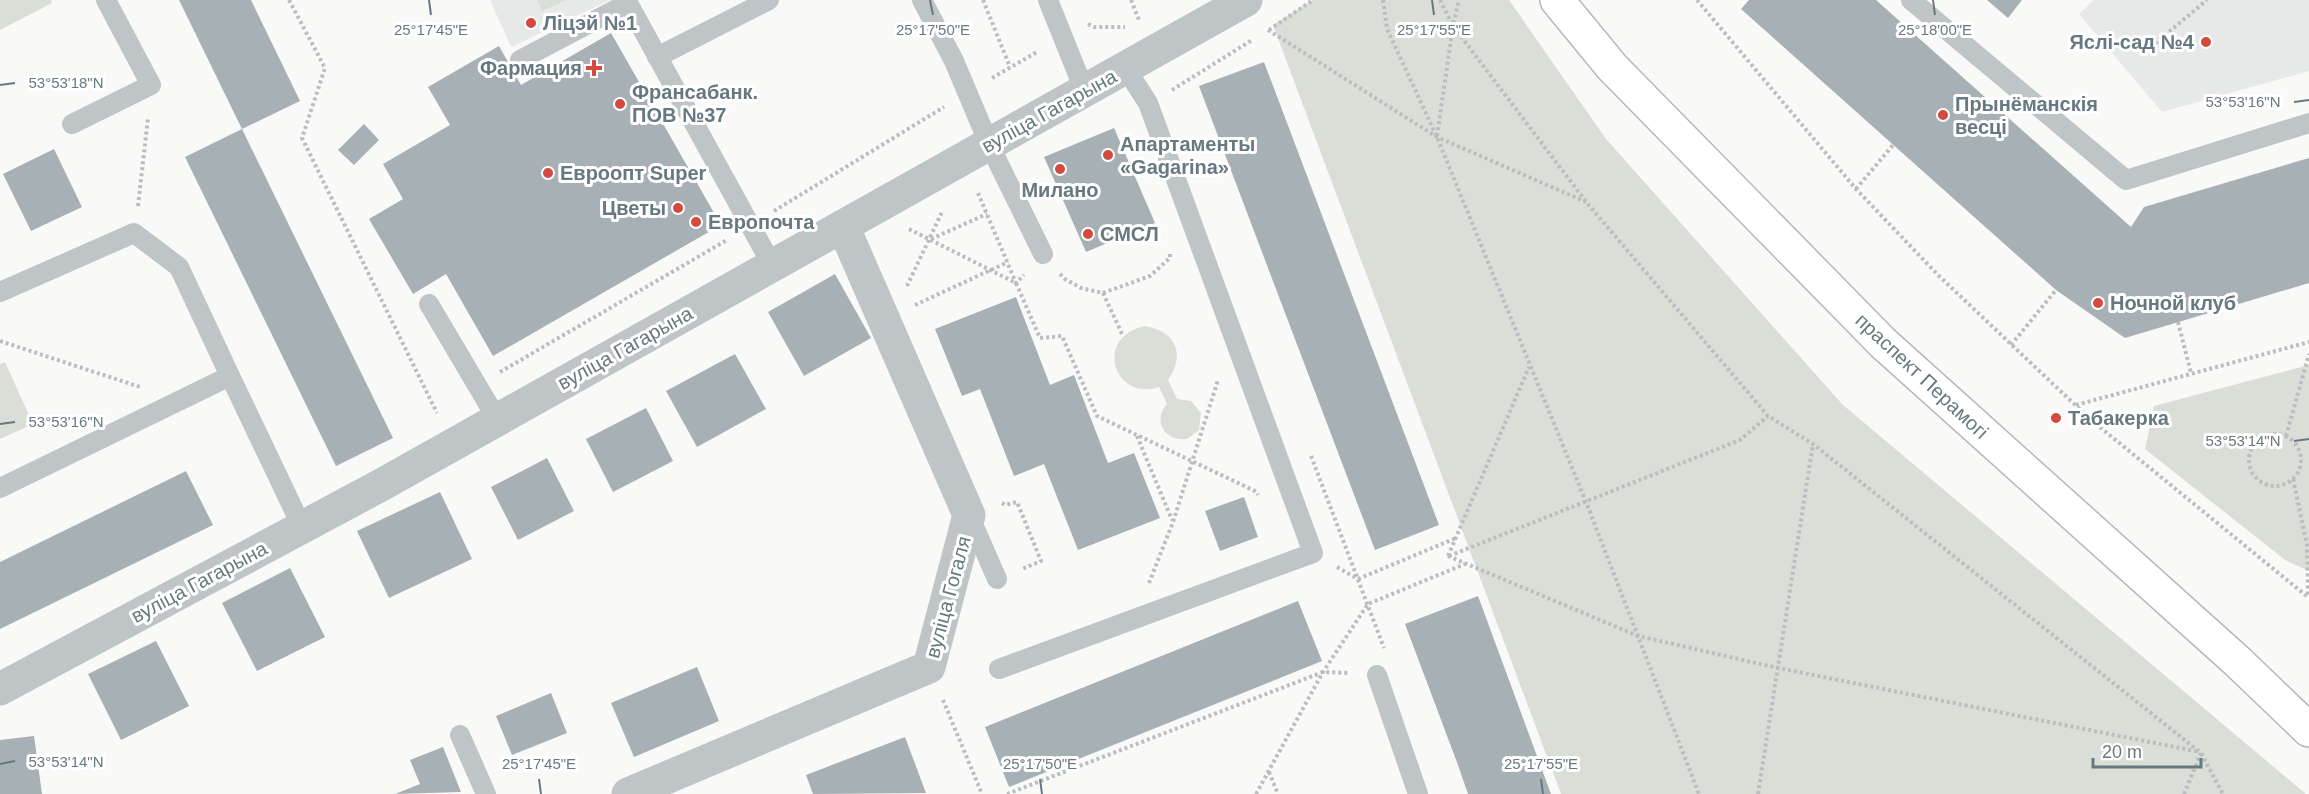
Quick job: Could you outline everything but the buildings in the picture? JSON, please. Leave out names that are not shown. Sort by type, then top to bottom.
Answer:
[{"type":"main road","name":"праспект Перамогі","points":[[1557,0],[1612,67],[1883,343],[2237,661],[2309,730]]},
{"type":"street","name":"вуліца Гагарына","points":[[0,689],[497,420],[1246,0]]},
{"type":"street","name":"вуліца Гогаля","points":[[628,794],[929,667],[969,515],[843,226]]},
{"type":"lane","points":[[72,124],[152,85],[106,0]]},
{"type":"lane","points":[[657,57],[769,0]]},
{"type":"lane","points":[[922,0],[954,61],[989,144],[1043,254]]},
{"type":"lane","points":[[1048,0],[1085,92]]},
{"type":"lane","points":[[1911,0],[2126,180],[2309,123]]},
{"type":"lane","points":[[520,60],[628,3],[772,265]]},
{"type":"lane","points":[[999,669],[1313,553],[1148,103],[1126,69]]},
{"type":"lane","points":[[0,292],[134,233],[179,267],[302,527]]},
{"type":"lane","points":[[429,304],[497,420]]},
{"type":"lane","points":[[0,488],[230,376]]},
{"type":"lane","points":[[969,515],[997,579]]},
{"type":"lane","points":[[1377,675],[1418,794]]},
{"type":"lane","points":[[460,735],[486,794]]},
{"type":"path","points":[[289,0],[325,68],[302,138],[441,421]]},
{"type":"path","points":[[983,0],[1011,67]]},
{"type":"path","points":[[1131,0],[1142,26]]},
{"type":"path","points":[[1383,0],[1387,29],[1437,137],[1586,502],[1699,794]]},
{"type":"path","points":[[1440,0],[1453,26],[1587,203],[1768,416],[1813,444],[2201,753],[2223,794]]},
{"type":"path","points":[[1437,137],[1453,26],[1459,0]]},
{"type":"path","points":[[1697,0],[1856,189],[1938,275],[2076,405],[2308,598]]},
{"type":"path","points":[[2146,51],[2207,0]]},
{"type":"path","points":[[1268,30],[1437,137],[1587,203]]},
{"type":"path","points":[[134,233],[152,85]]},
{"type":"path","points":[[1856,189],[1893,145]]},
{"type":"path","points":[[902,296],[942,211]]},
{"type":"path","points":[[930,239],[987,214]]},
{"type":"path","points":[[900,224],[1016,283],[1040,338],[1062,336],[1097,416],[1257,492],[1261,502]]},
{"type":"path","points":[[1043,254],[1065,279],[1081,288],[1103,293],[1150,276],[1170,258],[1170,248]]},
{"type":"path","points":[[914,305],[1008,262]]},
{"type":"path","points":[[2012,345],[2056,290]]},
{"type":"path","points":[[1103,293],[1123,336]]},
{"type":"path","points":[[2178,322],[2191,374]]},
{"type":"path","points":[[1135,619],[1173,522],[1232,333]]},
{"type":"path","points":[[0,341],[180,400]]},
{"type":"path","points":[[2076,405],[2309,342]]},
{"type":"path","points":[[2286,436],[2309,354]]},
{"type":"path","points":[[1448,556],[1529,367]]},
{"type":"path","points":[[1448,556],[1740,440],[1768,416]]},
{"type":"path","points":[[2276,434],[2294,441],[2300,450],[2302,460],[2300,470],[2293,479],[2285,485],[2264,484],[2256,478],[2250,469],[2248,459],[2250,449],[2256,441],[2265,435],[2276,434]]},
{"type":"path","points":[[1137,435],[1173,522]]},
{"type":"path","points":[[1758,794],[1813,444]]},
{"type":"path","points":[[2293,479],[2307,544],[2308,598]]},
{"type":"path","points":[[2307,544],[2309,536]]},
{"type":"path","points":[[1313,553],[1358,579],[1456,538]]},
{"type":"path","points":[[1448,556],[1638,636],[1778,668],[2201,753]]},
{"type":"path","points":[[1256,794],[1323,672],[1368,604],[1466,564]]},
{"type":"path","points":[[929,667],[982,794]]},
{"type":"path","points":[[1007,794],[1323,672],[1377,675]]},
{"type":"path","points":[[2184,794],[2201,753]]},
{"type":"path","points":[[1269,771],[1278,794]]},
{"type":"shaded area","points":[[0,0],[51,0],[52,3],[0,30]]},
{"type":"shaded area","name":"Ліцэй №1","points":[[490,0],[610,0],[511,47]]},
{"type":"shaded area","points":[[537,0],[567,0],[542,11]]},
{"type":"shaded area","points":[[1313,0],[1509,0],[1606,139],[1843,405],[2306,794],[1561,794],[1273,25]]},
{"type":"shaded area","name":"Яслі-сад №4","points":[[2093,0],[2309,0],[2309,71],[2162,112],[2079,14]]},
{"type":"shaded area","points":[[1145,326],[1164,333],[1171,339],[1177,353],[1173,371],[1168,380],[1177,399],[1191,401],[1201,413],[1199,430],[1187,439],[1172,437],[1163,429],[1161,417],[1167,404],[1159,387],[1143,389],[1131,385],[1121,377],[1116,366],[1115,354],[1119,342],[1129,332]]},
{"type":"shaded area","points":[[5,362],[33,424],[0,439],[0,364]]},
{"type":"shaded area","points":[[2309,365],[2309,571],[2285,560],[2145,449],[2154,406]]},
{"type":"place","name":"Ліцэй №1","points":[[531,23]]},
{"type":"place","name":"Яслі-сад №4","points":[[2206,42]]},
{"type":"place","name":"Фармация","points":[[594,68]]},
{"type":"place","name":"Франсабанк. ПОВ №37","points":[[620,104]]},
{"type":"place","name":"Прынёманскія весці","points":[[1943,115]]},
{"type":"place","name":"Апартаменты «Gagarina»","points":[[1108,155]]},
{"type":"place","name":"Милано","points":[[1060,169]]},
{"type":"place","name":"Евроопт Super","points":[[548,173]]},
{"type":"place","name":"Цветы","points":[[678,208]]},
{"type":"place","name":"Европочта","points":[[696,222]]},
{"type":"place","name":"СМСЛ","points":[[1088,234]]},
{"type":"place","name":"Ночной клуб","points":[[2098,303]]},
{"type":"place","name":"Табакерка","points":[[2056,418]]}]
